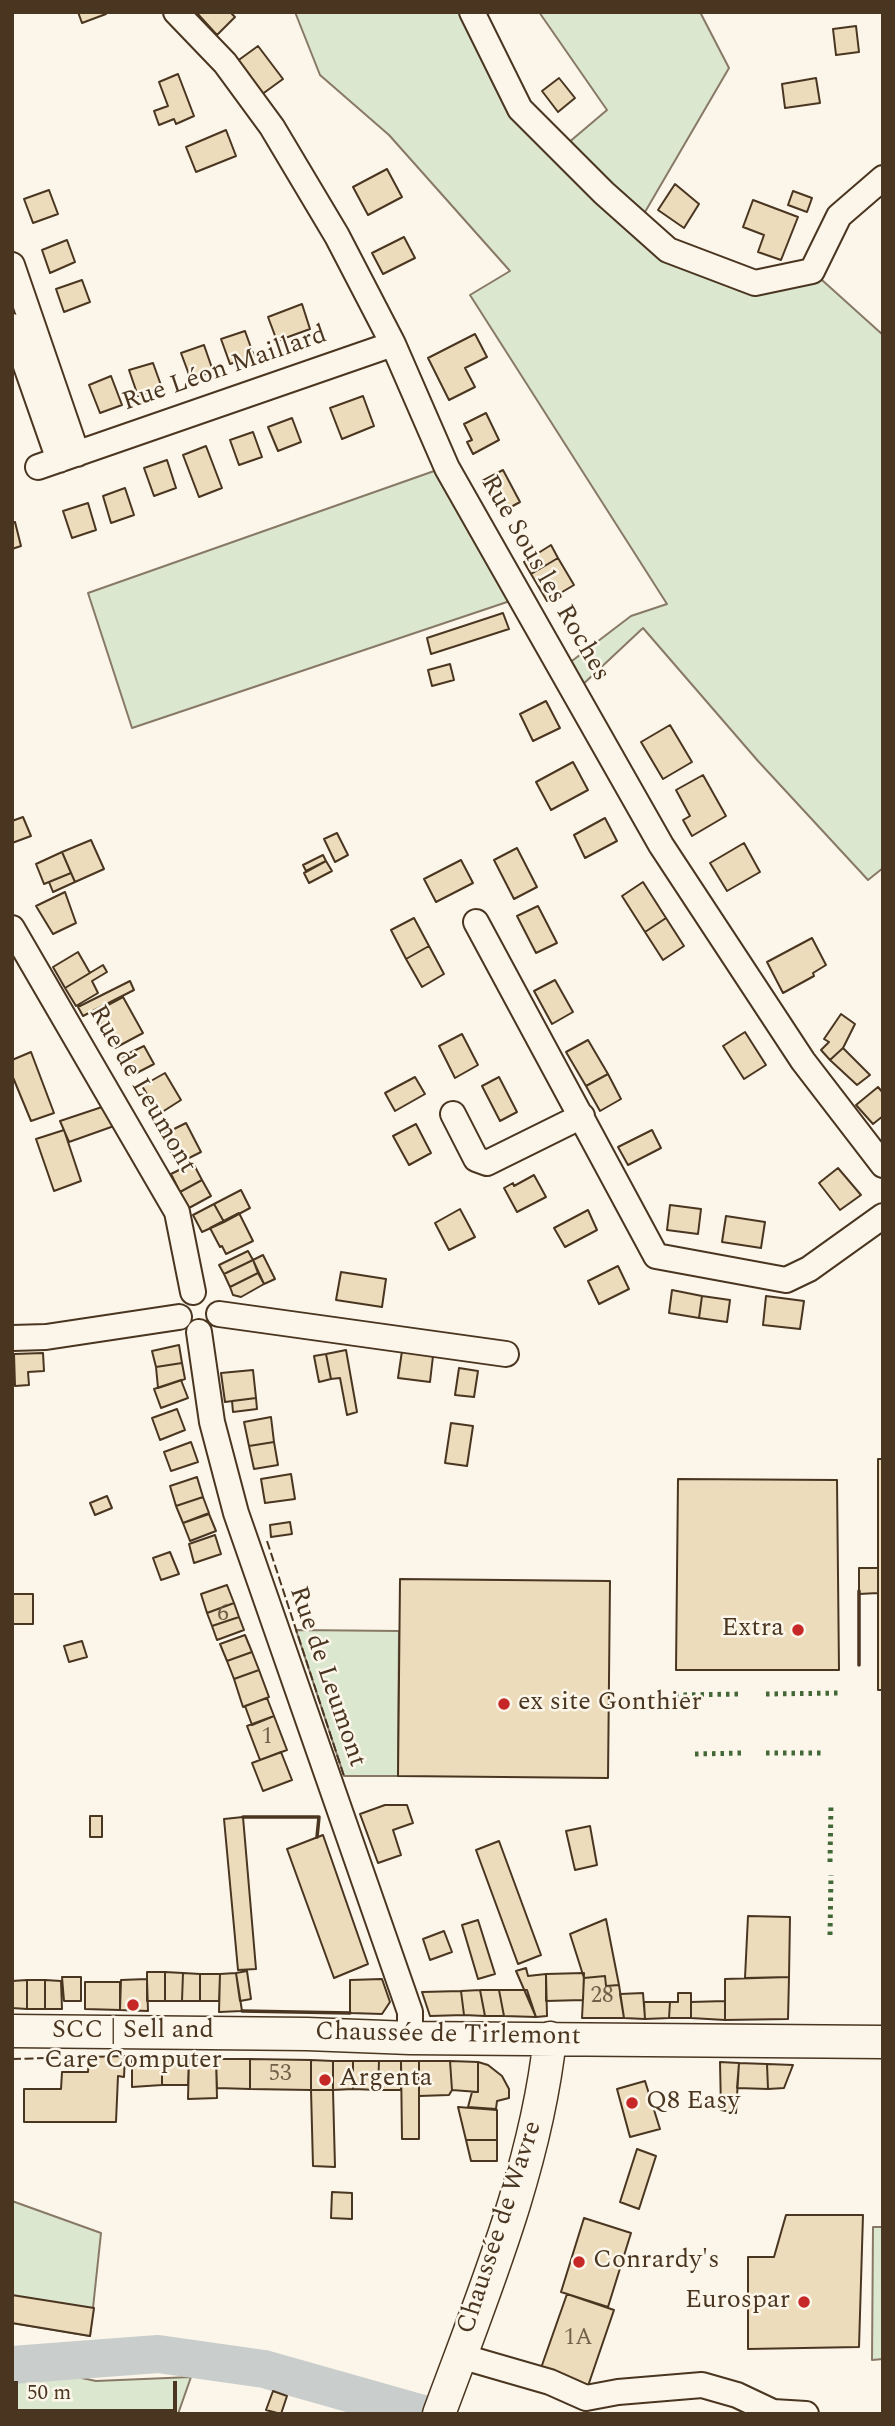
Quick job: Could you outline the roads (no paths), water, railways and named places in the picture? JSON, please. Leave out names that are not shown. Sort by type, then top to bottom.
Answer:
[{"type":"main road","name":"Chaussée de Tirlemont","points":[[12,2031],[883,2042]]},
{"type":"main road","name":"Chaussée de Wavre","points":[[441,2407],[509,2219],[533,2135],[545,2080],[550,2038]]},
{"type":"street","name":"Rue Sous les Roches","points":[[176,12],[225,63],[272,127],[337,236],[393,344],[447,468],[662,845],[803,1061],[883,1165]]},
{"type":"street","points":[[472,12],[520,109],[604,193],[668,250],[755,283],[812,271],[839,216],[883,178]]},
{"type":"street","points":[[12,265],[58,460]]},
{"type":"street","points":[[12,326],[58,460]]},
{"type":"street","name":"Rue Léon Maillard","points":[[58,460],[393,344]]},
{"type":"street","points":[[476,922],[656,1256],[786,1280],[809,1269],[883,1216]]},
{"type":"street","name":"Rue de Leumont","points":[[12,928],[177,1212],[193,1292]]},
{"type":"street","points":[[453,1114],[475,1159],[487,1163],[582,1116]]},
{"type":"street","points":[[200,1291],[212,1296],[219,1307],[219,1314],[212,1327],[199,1332],[187,1328],[178,1311],[183,1299],[200,1291]]},
{"type":"street","points":[[219,1314],[506,1354]]},
{"type":"street","points":[[12,1338],[46,1337],[179,1317]]},
{"type":"street","name":"Rue de Leumont","points":[[199,1332],[212,1422],[236,1513],[410,2012],[410,2038]]},
{"type":"street","points":[[460,2356],[550,2382],[586,2398],[618,2392],[702,2385],[737,2395],[773,2412],[806,2414]]},
{"type":"waterway","points":[[12,2365],[158,2354],[264,2369],[423,2414]]},
{"type":"place","name":"Extra","points":[[798,1630]]},
{"type":"place","name":"ex site Gonthier","points":[[504,1704]]},
{"type":"place","name":"SCC | Sell and Care Computer","points":[[133,2005]]},
{"type":"place","name":"Argenta","points":[[325,2080]]},
{"type":"place","name":"Q8 Easy","points":[[632,2103]]},
{"type":"place","name":"Conrardy's","points":[[579,2262]]},
{"type":"place","name":"Eurospar","points":[[804,2302]]}]
